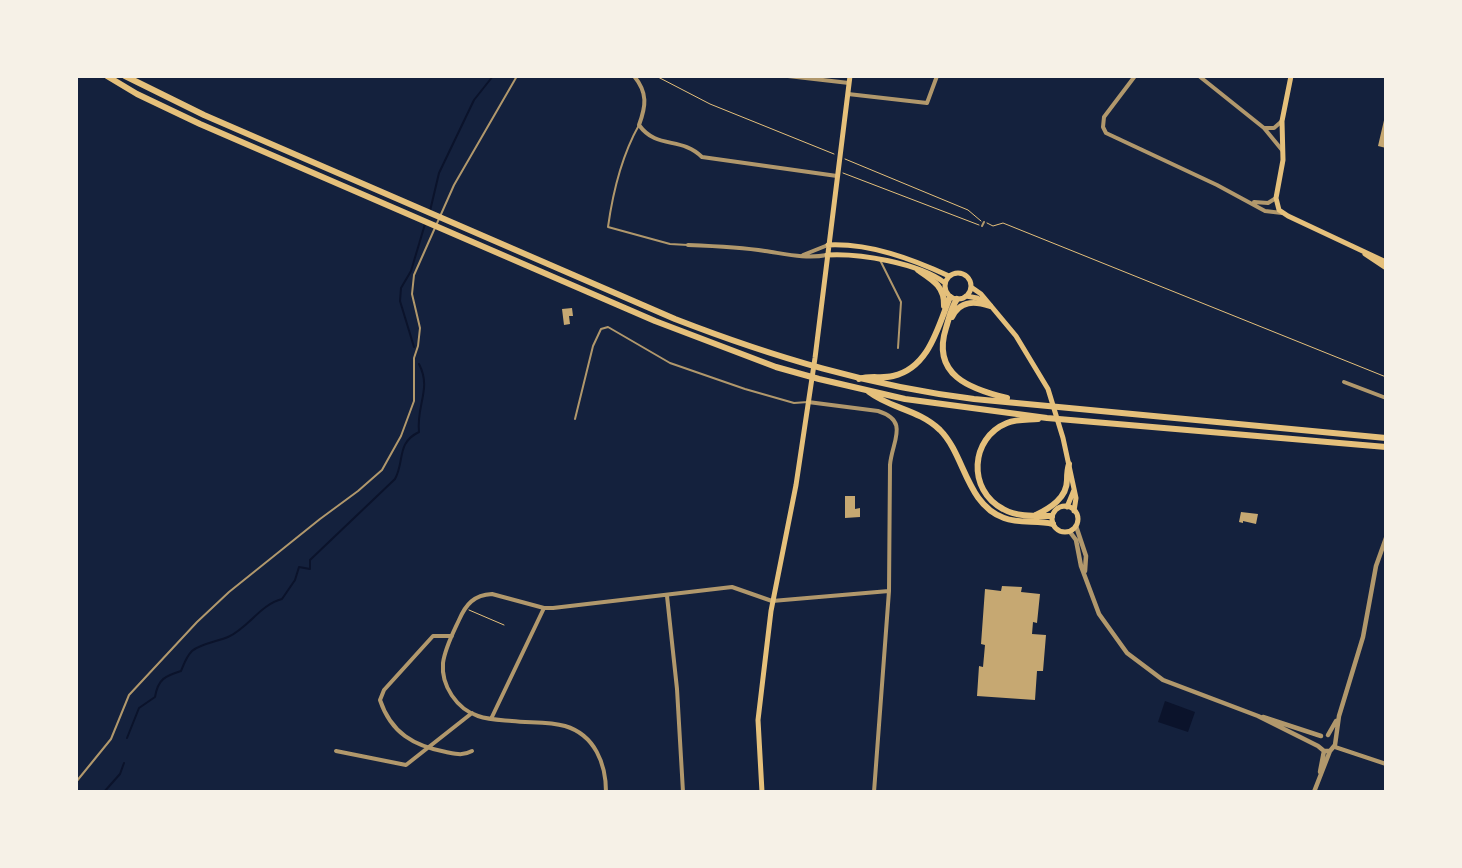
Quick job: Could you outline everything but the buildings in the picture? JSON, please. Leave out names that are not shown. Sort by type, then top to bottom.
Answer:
[{"type":"highway","points":[[107,76],[137,94],[200,124],[709,343],[784,369],[905,399],[1047,418],[1386,447]]},
{"type":"highway","points":[[125,76],[204,115],[675,319],[733,342],[858,379],[944,395],[1386,438]]},
{"type":"highway","points":[[918,270],[937,283],[941,289],[944,296],[943,314]]},
{"type":"highway","points":[[858,379],[869,376],[895,376],[914,366],[928,350],[950,297]]},
{"type":"highway","points":[[957,299],[947,327],[942,352],[950,369],[957,378],[975,389],[1022,402]]},
{"type":"highway","points":[[947,327],[954,311],[962,305],[980,303],[990,306]]},
{"type":"highway","points":[[868,391],[879,399],[918,413],[941,431],[950,442],[976,493],[995,514],[1010,520],[1053,524]]},
{"type":"highway","points":[[1047,418],[1016,421],[996,429],[982,446],[977,463],[981,487],[991,500],[1011,513],[1052,516]]},
{"type":"highway","points":[[1034,516],[1053,506],[1060,497],[1067,481],[1066,473],[1069,464]]},
{"type":"main road","points":[[762,792],[758,720],[772,601],[796,485],[815,358],[850,76]]},
{"type":"main road","points":[[1291,76],[1282,121],[1284,152],[1276,198],[1277,206],[1284,214],[1386,262]]},
{"type":"main road","points":[[828,245],[842,245],[902,256],[920,262],[949,276]]},
{"type":"main road","points":[[1358,250],[1386,268]]},
{"type":"main road","points":[[827,256],[838,254],[880,260],[918,270],[945,283]]},
{"type":"main road","points":[[990,306],[977,298],[966,296],[957,299],[950,297],[946,291],[945,283],[949,276],[954,274],[964,275],[970,282],[971,287],[981,294],[1016,336],[1048,389],[1069,464],[1076,498],[1074,510],[1078,519],[1076,526],[1070,532],[1061,532],[1053,524],[1052,516],[1059,508],[1066,506],[1074,510]]},
{"type":"main road","points":[[966,296],[971,287]]},
{"type":"main road","points":[[1066,506],[1074,489]]},
{"type":"street","points":[[634,76],[643,89],[645,96],[644,112],[639,125],[653,139],[693,148],[702,157],[838,171]]},
{"type":"street","points":[[788,76],[849,83]]},
{"type":"street","points":[[848,94],[926,103],[936,76]]},
{"type":"street","points":[[1135,76],[1104,117],[1105,131],[1111,137],[1149,152],[1249,201],[1265,211],[1284,214]]},
{"type":"street","points":[[1199,76],[1264,128],[1284,152]]},
{"type":"street","points":[[1264,128],[1274,128],[1282,121]]},
{"type":"street","points":[[1249,201],[1266,204],[1276,198]]},
{"type":"street","points":[[688,244],[724,246],[801,256],[827,256]]},
{"type":"street","points":[[801,256],[828,245]]},
{"type":"street","points":[[1344,382],[1386,398]]},
{"type":"street","points":[[808,402],[878,411],[887,414],[897,425],[898,432],[891,452],[890,465],[889,591],[874,792]]},
{"type":"street","points":[[1076,526],[1086,556],[1086,572],[1099,614],[1127,653],[1163,680],[1258,716],[1282,722],[1321,736],[1328,735],[1335,740]]},
{"type":"street","points":[[1070,532],[1076,540],[1081,566],[1086,572]]},
{"type":"street","points":[[1335,747],[1339,716],[1363,637],[1376,566],[1386,538]]},
{"type":"street","points":[[606,792],[603,761],[589,741],[579,732],[561,725],[491,718],[472,713],[454,698],[445,682],[443,662],[452,636],[466,609],[476,598],[492,594],[544,608],[667,596],[732,587],[772,601],[889,591]]},
{"type":"street","points":[[667,596],[677,689],[683,792]]},
{"type":"street","points":[[491,718],[544,608]]},
{"type":"street","points":[[452,636],[433,636],[380,697],[386,715],[398,732],[427,749],[466,755],[472,751]]},
{"type":"street","points":[[336,751],[406,765],[472,713]]},
{"type":"street","points":[[1258,716],[1277,728],[1318,746],[1324,752]]},
{"type":"street","points":[[1328,735],[1339,716]]},
{"type":"street","points":[[1318,746],[1321,736]]},
{"type":"street","points":[[1319,776],[1330,751],[1335,747]]},
{"type":"street","points":[[1335,747],[1386,764]]},
{"type":"street","points":[[1324,752],[1330,751]]},
{"type":"street","points":[[1314,792],[1324,752]]},
{"type":"lane","points":[[76,782],[111,739],[129,695],[197,622],[229,592],[320,519],[358,492],[382,470],[401,436],[414,401],[414,358],[418,346],[420,328],[412,294],[414,276],[454,185],[517,76]]},
{"type":"lane","points":[[639,125],[628,147],[615,184],[608,227],[670,244],[688,244]]},
{"type":"lane","points":[[982,226],[984,222]]},
{"type":"lane","points":[[880,260],[900,302],[898,348]]},
{"type":"lane","points":[[575,419],[593,346],[600,329],[608,327],[670,363],[702,375],[794,404],[808,402]]},
{"type":"path","points":[[656,76],[710,104],[836,155]]},
{"type":"path","points":[[844,158],[968,210],[977,220],[993,226],[1003,223],[1386,377]]},
{"type":"path","points":[[838,171],[982,226]]},
{"type":"path","points":[[466,609],[504,625]]},
{"type":"water","points":[[1165,701],[1195,712],[1188,732],[1158,722]]},
{"type":"waterway","points":[[430,211],[439,173],[474,100],[493,76]]},
{"type":"waterway","points":[[414,347],[400,301],[401,288],[411,271],[425,224]]},
{"type":"waterway","points":[[127,738],[139,708],[155,697],[158,686],[163,679],[181,671],[192,651],[200,646],[235,633],[261,611],[282,599],[295,580],[299,567],[310,569],[310,560],[395,479],[407,441],[419,432],[424,389],[423,373],[419,364]]},
{"type":"waterway","points":[[104,792],[120,774],[124,763]]}]
